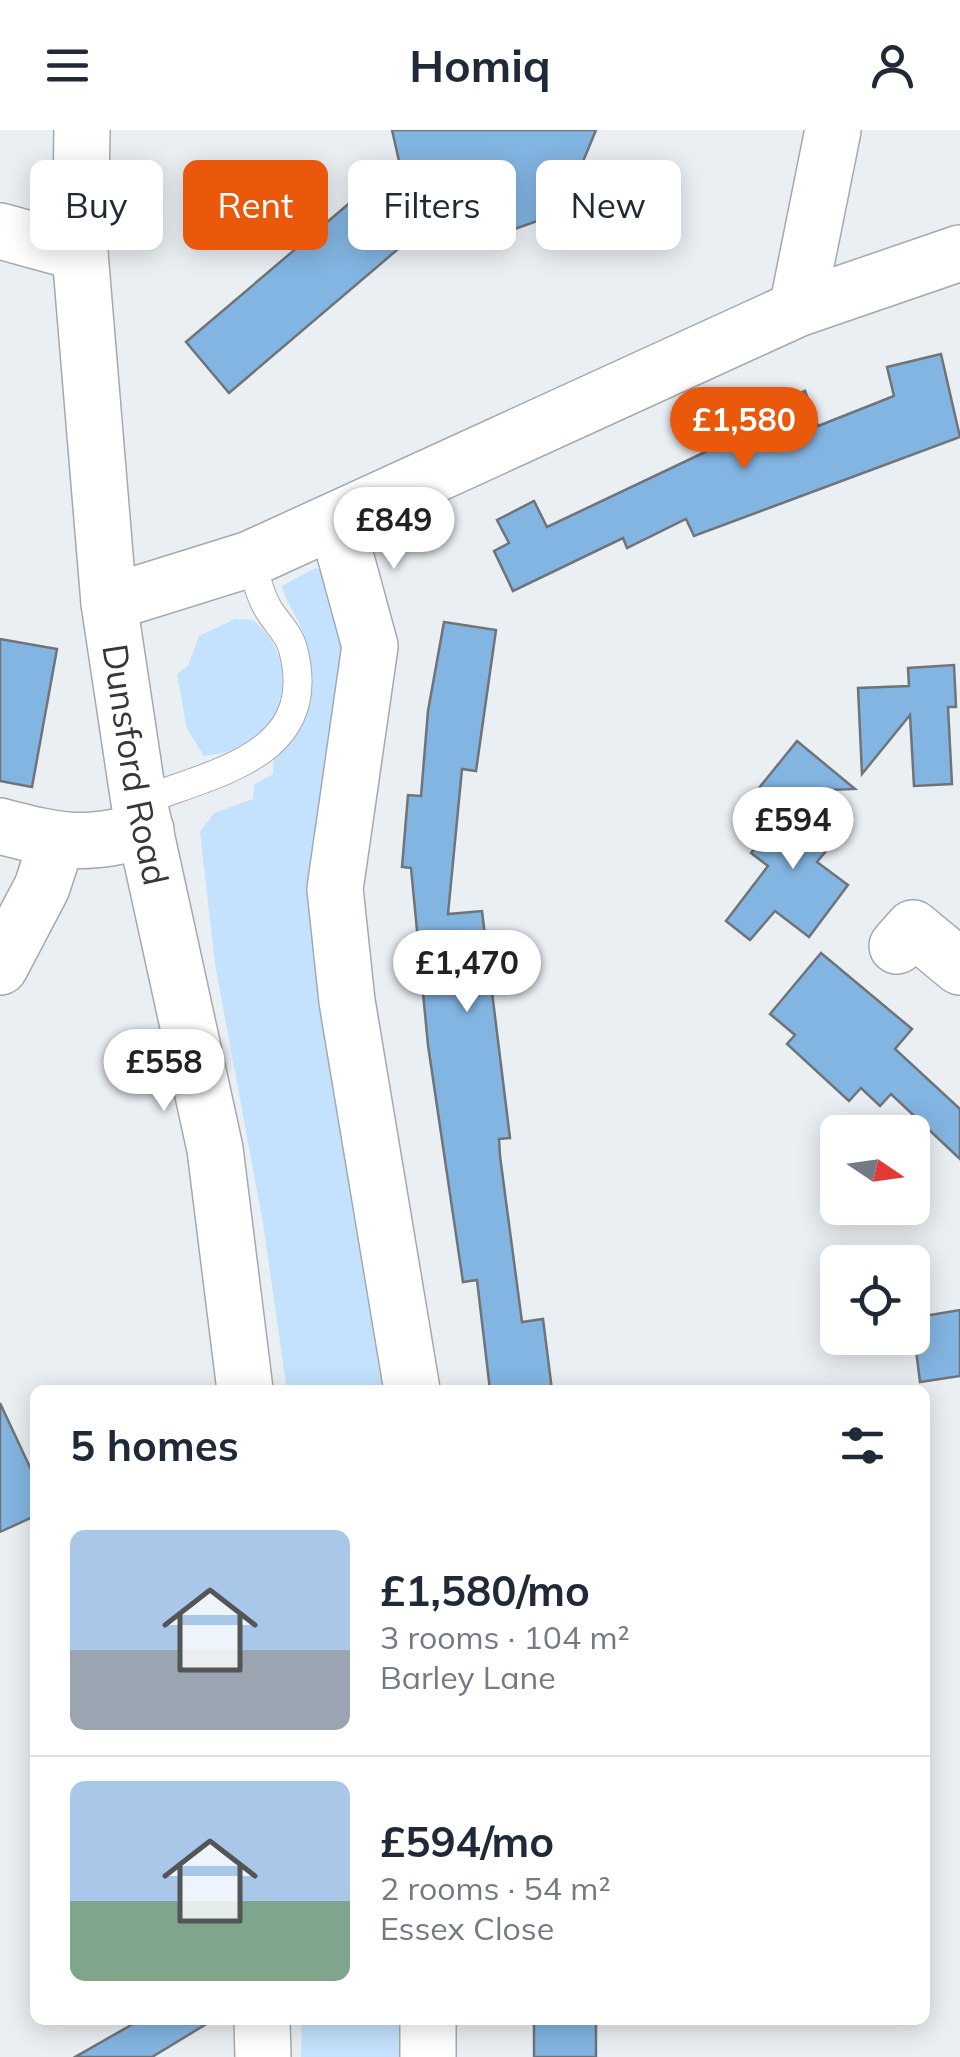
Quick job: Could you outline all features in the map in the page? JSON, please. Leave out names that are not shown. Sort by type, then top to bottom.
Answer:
[{"type":"street","name":"Dunsford Road","points":[[82,130],[80,252],[110,603],[142,816],[215,1149],[244,1385]]},
{"type":"street","points":[[797,309],[833,130]]},
{"type":"street","points":[[0,231],[80,252]]},
{"type":"street","points":[[110,603],[250,559],[797,309],[960,253]]},
{"type":"street","points":[[336,522],[370,646],[335,889],[347,1001],[411,1385]]},
{"type":"street","points":[[0,826],[57,841],[99,843],[142,816]]},
{"type":"street","points":[[0,966],[42,888],[57,841]]},
{"type":"street","points":[[917,921],[960,966]]},
{"type":"street","points":[[262,2025],[262,2057]]},
{"type":"street","points":[[428,2025],[428,2057]]},
{"type":"lane","points":[[142,816],[264,751],[291,721],[300,686],[292,644],[266,605],[250,559]]},
{"type":"shaded area","points":[[315,568],[336,574],[350,605],[329,756],[392,1385],[286,1385],[263,1223],[215,964],[200,832],[214,813],[253,799],[254,785],[273,774],[274,759],[299,731],[311,700],[307,648],[282,586]]},
{"type":"shaded area","points":[[235,619],[253,620],[268,635],[282,671],[283,690],[269,725],[254,739],[231,750],[204,756],[187,729],[177,674],[188,666],[199,636]]},
{"type":"shaded area","points":[[302,2025],[411,2025],[410,2057],[301,2057]]},
{"type":"building","points":[[392,130],[596,130],[584,160],[536,160],[536,222],[516,229],[516,160],[399,160]]},
{"type":"building","points":[[348,204],[348,250],[397,250],[229,393],[186,342],[294,250],[328,250],[328,221]]},
{"type":"building","points":[[941,354],[960,437],[694,536],[686,519],[627,548],[623,538],[513,591],[494,551],[509,543],[497,520],[534,501],[547,527],[722,444],[715,426],[805,391],[818,426],[894,396],[887,367]]},
{"type":"building","points":[[444,622],[496,630],[476,771],[462,769],[448,914],[482,911],[510,1138],[499,1139],[500,1156],[522,1322],[543,1319],[551,1385],[489,1385],[477,1280],[463,1282],[428,1045],[411,868],[402,867],[408,795],[421,796],[428,711]]},
{"type":"building","points":[[0,639],[57,649],[32,787],[0,781]]},
{"type":"building","points":[[954,665],[956,707],[948,707],[952,784],[914,786],[910,715],[862,774],[858,688],[909,686],[908,668]]},
{"type":"building","points":[[797,741],[855,789],[755,793]]},
{"type":"building","points":[[800,791],[845,828],[817,862],[848,885],[809,937],[775,911],[750,940],[726,921],[768,866],[751,853]]},
{"type":"building","points":[[821,953],[912,1029],[895,1049],[960,1109],[960,1159],[930,1131],[930,1115],[913,1115],[891,1094],[880,1106],[861,1088],[849,1101],[787,1044],[795,1035],[770,1014]]},
{"type":"building","points":[[960,1310],[960,1376],[920,1382],[917,1355],[930,1355],[930,1315]]},
{"type":"building","points":[[0,1403],[30,1467],[30,1518],[0,1532]]},
{"type":"building","points":[[131,2025],[205,2025],[152,2057],[75,2057]]},
{"type":"building","points":[[534,2025],[596,2025],[596,2057],[534,2057]]}]
